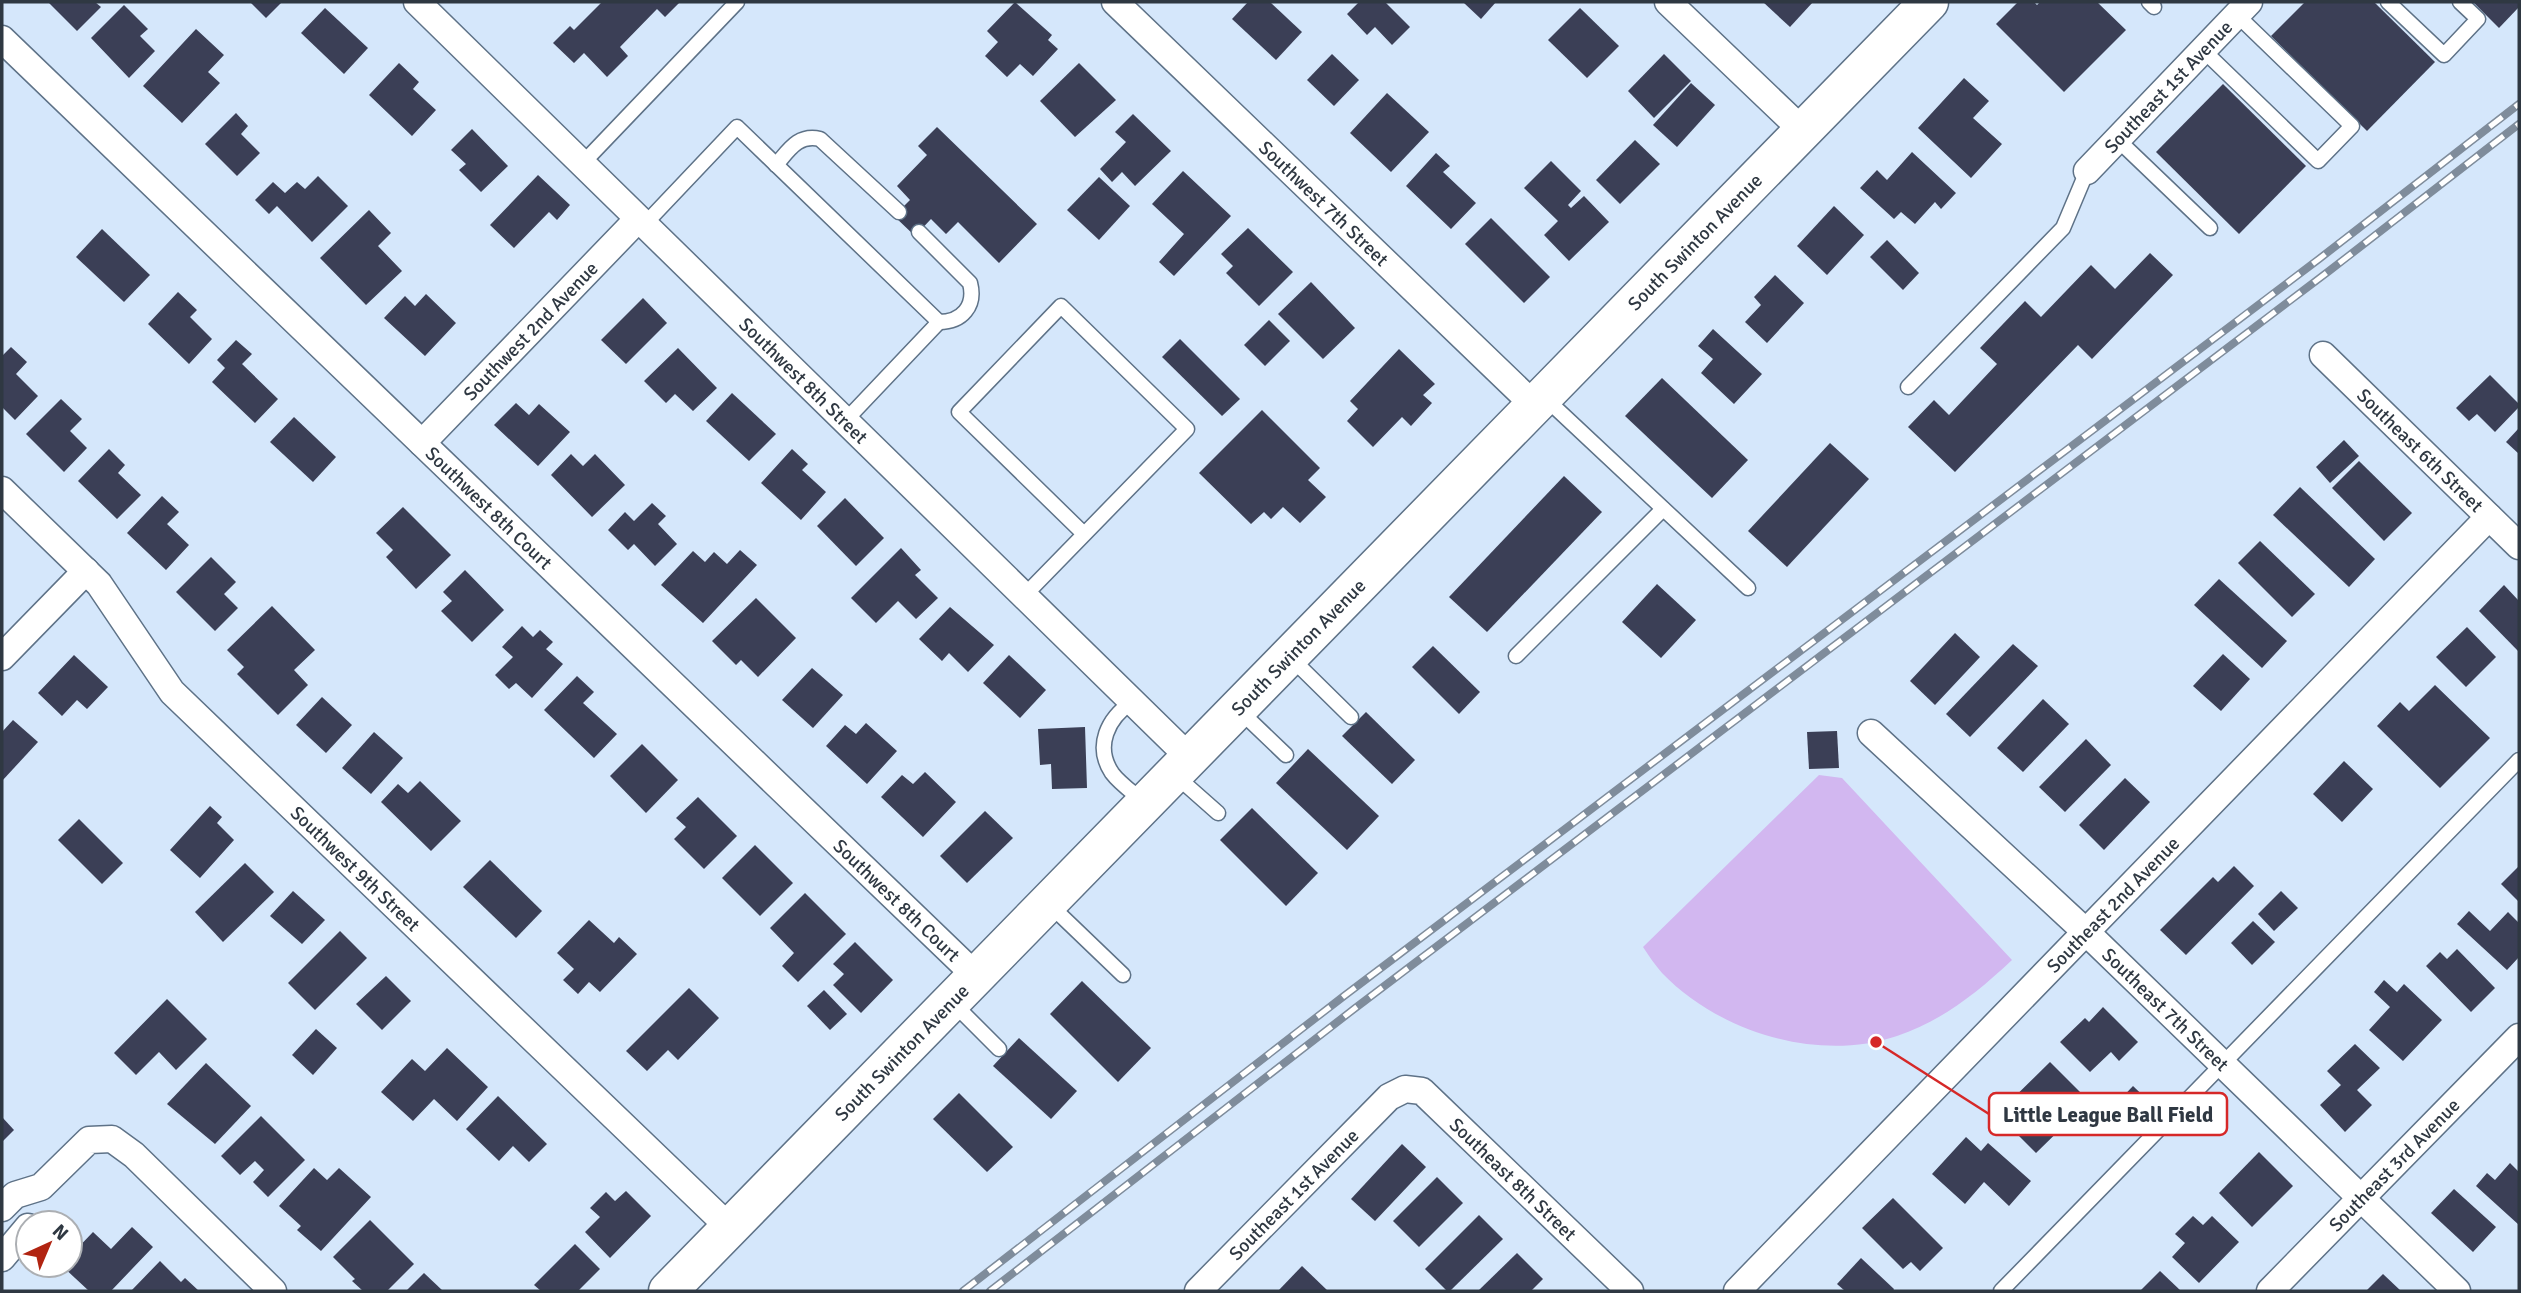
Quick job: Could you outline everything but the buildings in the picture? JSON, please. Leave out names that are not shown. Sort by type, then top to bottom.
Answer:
[{"type":"street","name":"Southwest 8th Street","points":[[417,2],[1132,702],[1182,766]]},
{"type":"street","name":"Southwest 7th Street","points":[[1115,2],[1539,401]]},
{"type":"street","points":[[1668,2],[1803,131]]},
{"type":"street","name":"South Swinton Avenue","points":[[668,1291],[1929,2]]},
{"type":"street","name":"Southeast 1st Avenue","points":[[2087,171],[2243,8]]},
{"type":"street","name":"Southwest 8th Court","points":[[2,39],[422,443],[964,989]]},
{"type":"street","name":"Southwest 2nd Avenue","points":[[422,443],[641,222]]},
{"type":"street","name":"Southeast 6th Street","points":[[2323,355],[2519,546]]},
{"type":"street","name":"Southwest 9th Street","points":[[2,491],[99,584],[172,692],[730,1228]]},
{"type":"street","name":"Southeast 2nd Avenue","points":[[1737,1291],[2489,517]]},
{"type":"street","points":[[2,657],[86,571]]},
{"type":"street","name":"Southeast 7th Street","points":[[1871,733],[2087,933],[2457,1291]]},
{"type":"street","name":"Southeast 3rd Avenue","points":[[2270,1291],[2519,1037]]},
{"type":"street","name":"Southeast 8th Street","points":[[1389,1097],[1405,1089],[1422,1091],[1630,1291]]},
{"type":"street","name":"Southeast 1st Avenue","points":[[1198,1291],[1389,1097]]},
{"type":"street","points":[[2,1208],[15,1195],[41,1187],[89,1140],[112,1139],[134,1154],[273,1291]]},
{"type":"street","points":[[40,1209],[41,1187]]},
{"type":"street","points":[[2,1258],[14,1243]]},
{"type":"lane","points":[[582,164],[737,2]]},
{"type":"lane","points":[[2388,2],[2444,55],[2478,19],[2460,2]]},
{"type":"lane","points":[[2203,50],[2318,161],[2352,126],[2243,8]]},
{"type":"lane","points":[[641,222],[737,127],[939,322],[947,322],[963,315],[971,300],[970,284],[919,232]]},
{"type":"lane","points":[[776,165],[798,141],[805,138],[820,139],[899,212]]},
{"type":"lane","points":[[2117,139],[2210,228]]},
{"type":"lane","points":[[1908,387],[2063,228],[2087,171]]},
{"type":"lane","points":[[1024,596],[1187,429],[1061,306],[959,412],[1084,534]]},
{"type":"lane","points":[[845,421],[939,322]]},
{"type":"lane","points":[[1539,401],[1663,509],[1748,588]]},
{"type":"lane","points":[[1517,656],[1663,509]]},
{"type":"lane","points":[[1289,656],[1351,717]]},
{"type":"lane","points":[[1132,702],[1111,721],[1105,733],[1104,747],[1113,774],[1146,803]]},
{"type":"lane","points":[[1238,709],[1286,755]]},
{"type":"lane","points":[[2001,1291],[2519,761]]},
{"type":"lane","points":[[1182,766],[1218,813]]},
{"type":"lane","points":[[1048,903],[1122,975]]},
{"type":"lane","points":[[964,989],[999,1049]]},
{"type":"shaded area","points":[[1819,775],[1842,778],[2012,960],[1973,994],[1944,1014],[1897,1036],[1867,1043],[1835,1046],[1771,1037],[1712,1012],[1685,994],[1662,973],[1643,947]]},
{"type":"railway","points":[[963,1291],[1344,996],[2319,259],[2519,104]]},
{"type":"railway","points":[[990,1291],[1354,1009],[2329,271],[2519,124]]},
{"type":"place","name":"Little League Ball Field","points":[[1876,1042]]}]
